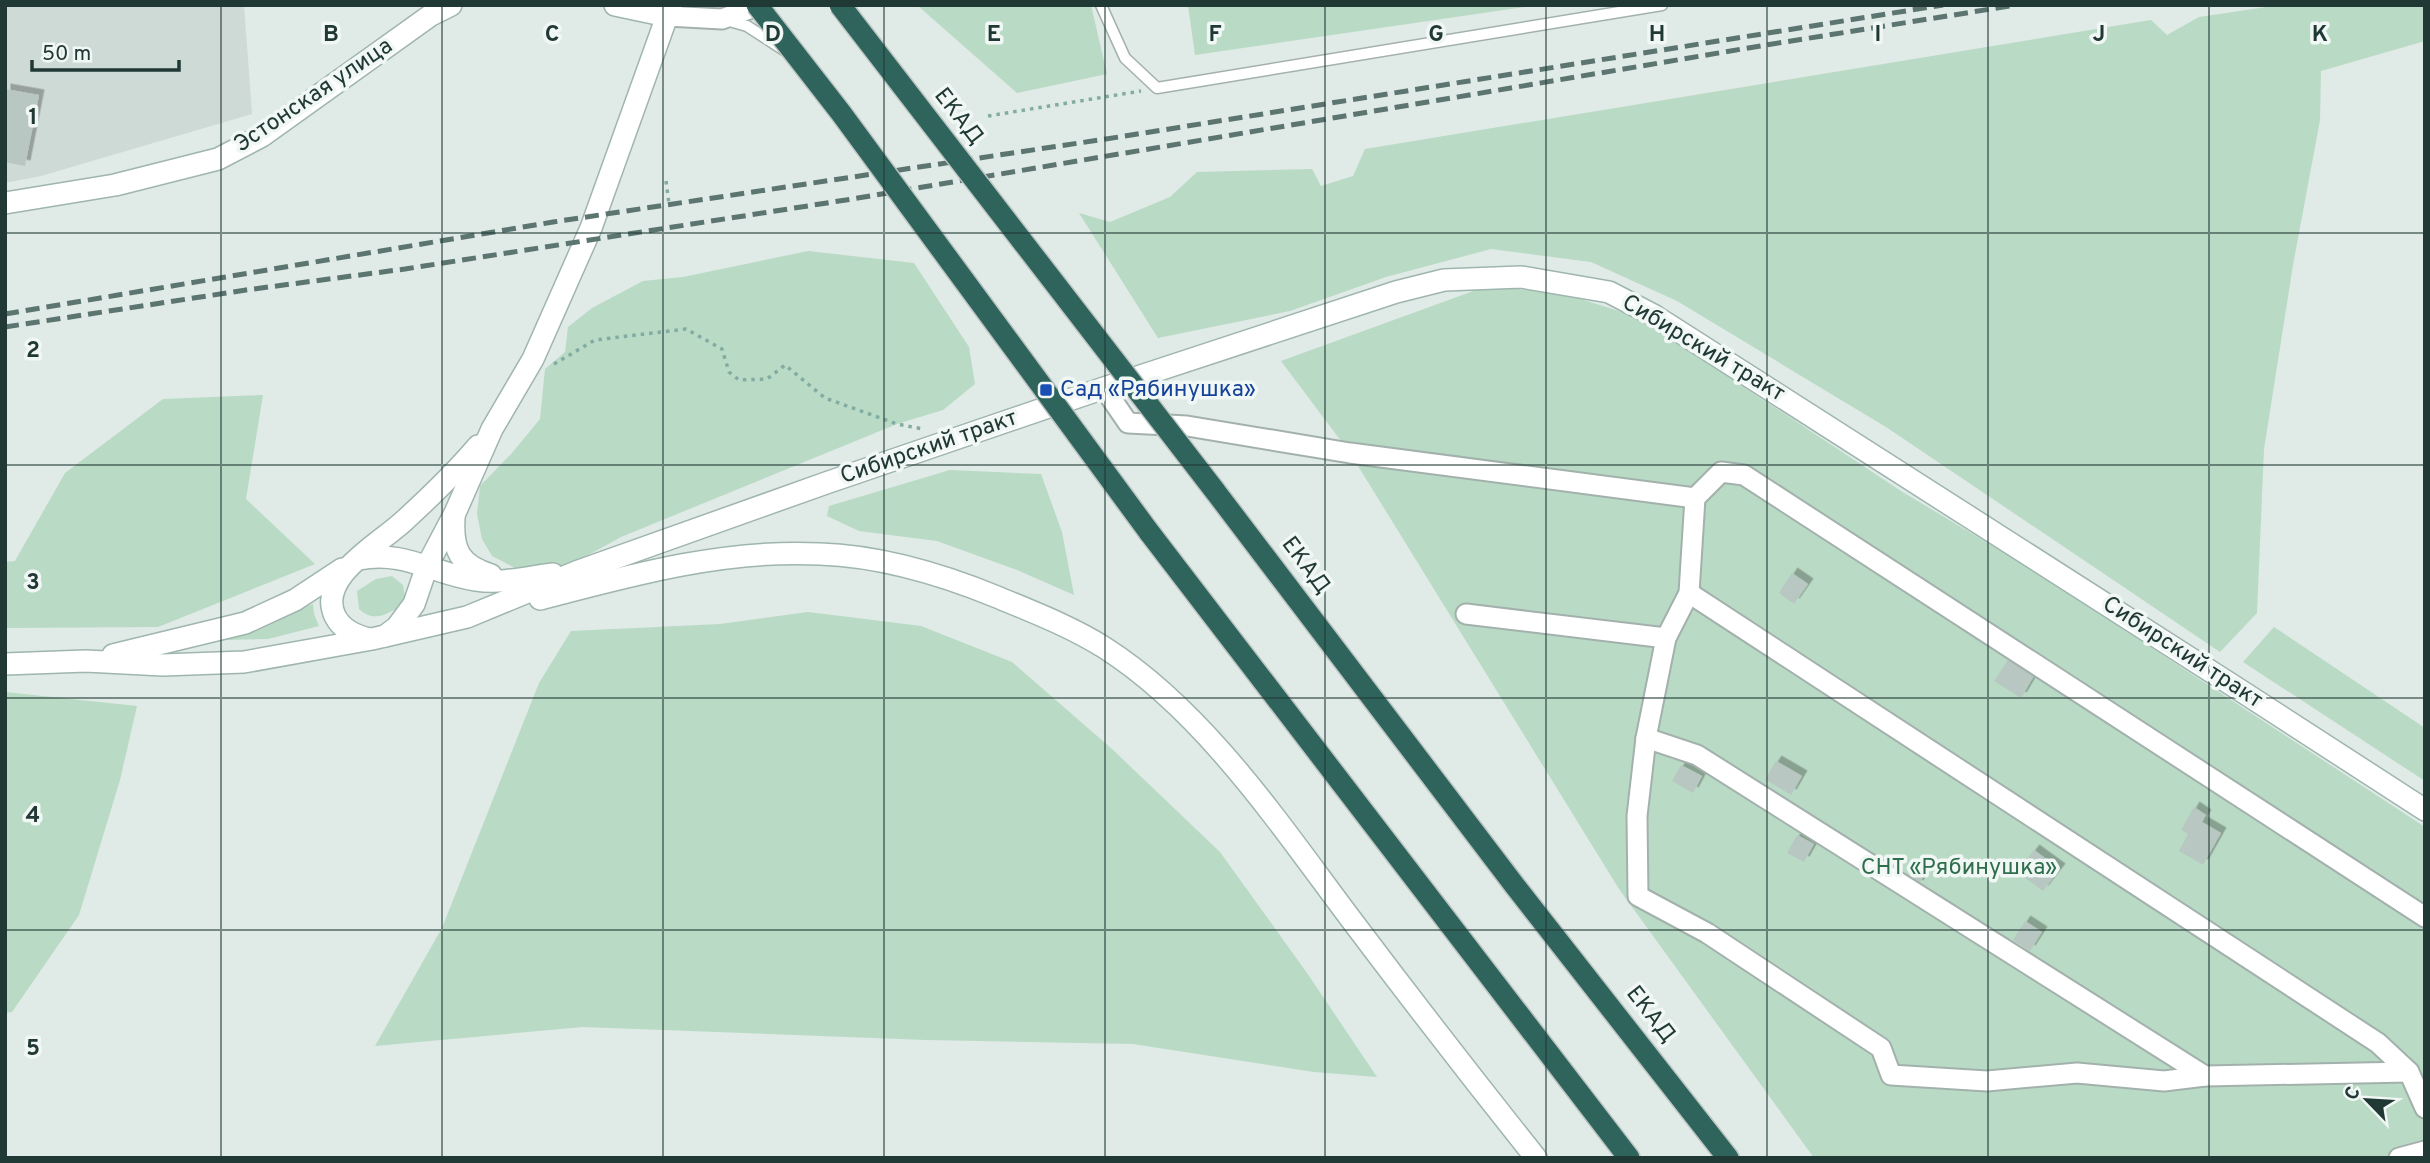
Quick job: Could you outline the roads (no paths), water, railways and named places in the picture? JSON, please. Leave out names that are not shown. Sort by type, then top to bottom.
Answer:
[{"type":"highway","points":[[758,5],[841,113],[1149,532],[1629,1158]]},
{"type":"highway","name":"ЕКАД","points":[[840,5],[1728,1158]]},
{"type":"main road","name":"Эстонская улица","points":[[5,203],[115,185],[218,159],[262,136],[424,10],[451,5]]},
{"type":"main road","points":[[492,429],[466,460],[405,521],[354,561],[334,588],[334,614],[346,630],[379,637],[403,620],[417,595],[427,566],[455,513],[492,429],[533,359],[574,271],[669,11],[615,5]]},
{"type":"main road","name":"Сибирский тракт","points":[[5,664],[86,661],[163,665],[244,662],[379,637],[467,617],[576,572],[1104,388],[1396,292],[1444,280],[1521,277],[1609,292],[1655,316],[2425,810]]},
{"type":"main road","points":[[455,513],[454,542],[463,560],[480,571],[510,579]]},
{"type":"main road","points":[[467,617],[648,571],[763,555],[821,554],[898,564],[936,574],[1043,616],[1105,648],[1159,690],[1206,737],[1256,793],[1459,1062],[1536,1158]]},
{"type":"main road","name":"Сибирский тракт","points":[[86,661],[245,623],[295,600],[354,561],[381,555],[479,581],[576,572]]},
{"type":"main road","points":[[396,557],[413,575],[417,595]]},
{"type":"street","points":[[669,11],[722,19],[758,5]]},
{"type":"street","points":[[1104,388],[1128,424],[1187,426],[1350,453],[1695,498]]},
{"type":"street","points":[[2409,1072],[2205,1076],[2164,1081],[2077,1073],[1987,1081],[1891,1075],[1881,1048],[1707,933],[1637,896],[1637,816],[1646,738],[1665,638],[1689,593],[1695,498],[1721,472],[1744,475],[2425,917]]},
{"type":"street","points":[[1689,593],[2378,1043],[2409,1072],[2425,1108]]},
{"type":"street","points":[[1466,614],[1665,638]]},
{"type":"street","points":[[1646,738],[1697,755],[2205,1076]]},
{"type":"street","points":[[2399,1158],[2425,1151]]},
{"type":"lane","points":[[1101,5],[1125,58],[1157,89],[1662,5]]},
{"type":"lane","points":[[722,19],[747,26],[808,65]]},
{"type":"railway","points":[[5,314],[553,222],[1119,137],[1943,5]]},
{"type":"railway","points":[[5,327],[405,269],[852,199],[2016,5]]},
{"type":"place","name":"Сад «Рябинушка»","points":[[1046,390]]},
{"type":"park label","name":"СНТ «Рябинушка»","points":[[1959,868]]}]
